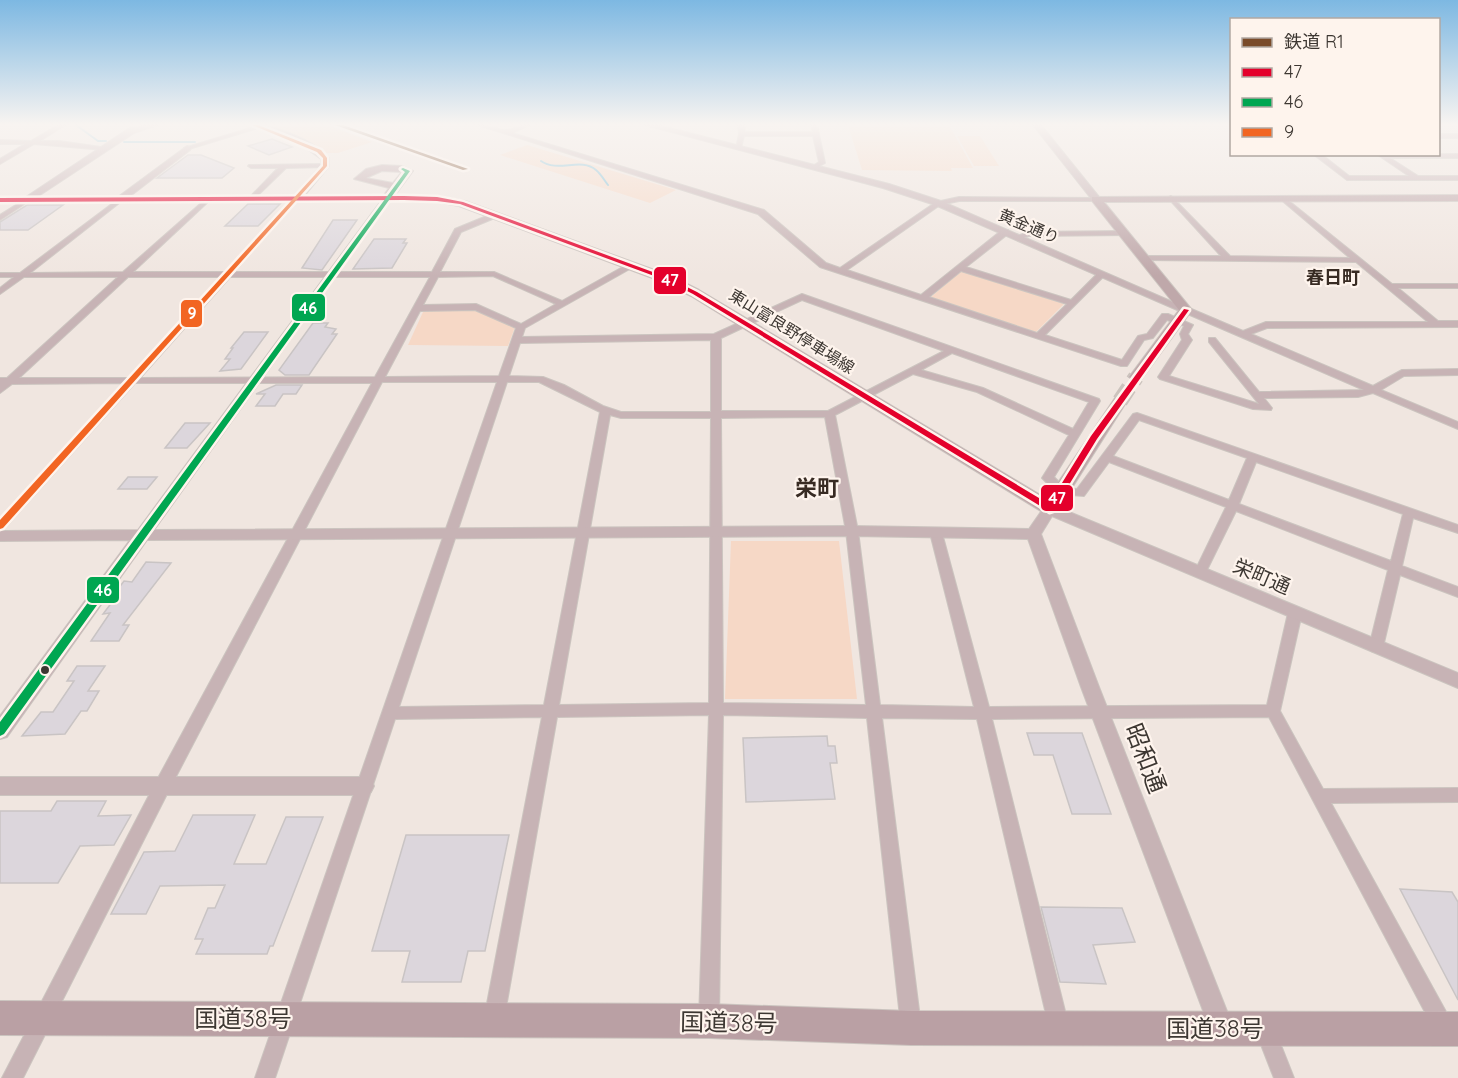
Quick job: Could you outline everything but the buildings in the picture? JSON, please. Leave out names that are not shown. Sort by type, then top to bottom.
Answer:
[{"type":"highway","name":"国道38号","points":[[0,1018],[709,1021],[911,1028],[1451,1029]]},
{"type":"main road","points":[[387,198],[397,188]]},
{"type":"main road","name":"東山富良野停車場線","points":[[387,198],[448,200],[631,266],[695,293],[864,398],[1050,509]]},
{"type":"main road","points":[[1096,199],[1458,198]]},
{"type":"main road","points":[[1096,199],[1144,258],[1182,314],[1137,377]]},
{"type":"main road","points":[[1050,509],[1120,401]]},
{"type":"street","points":[[0,218],[64,175]]},
{"type":"street","points":[[0,292],[152,175]]},
{"type":"street","points":[[252,198],[275,175]]},
{"type":"street","points":[[0,526],[317,175]]},
{"type":"street","points":[[642,175],[761,212],[823,265],[1124,364],[1141,338],[1150,336],[1165,316],[1182,314],[1244,334],[1458,426]]},
{"type":"street","name":"黄金通り","points":[[845,175],[938,203],[1102,274],[1182,314]]},
{"type":"street","points":[[1077,175],[1096,199]]},
{"type":"street","points":[[1344,175],[1347,178],[1458,178]]},
{"type":"street","points":[[0,200],[387,198]]},
{"type":"street","points":[[0,731],[387,198]]},
{"type":"street","points":[[1171,198],[1228,259]]},
{"type":"street","points":[[1282,198],[1436,324]]},
{"type":"street","points":[[0,390],[5,381],[208,199]]},
{"type":"street","points":[[841,271],[938,203],[959,199],[1096,199]]},
{"type":"street","points":[[12,1078],[162,785],[458,231],[494,215]]},
{"type":"street","points":[[922,298],[1005,232]]},
{"type":"street","points":[[1018,237],[1029,234],[1124,233]]},
{"type":"street","points":[[1144,258],[1357,260]]},
{"type":"street","points":[[265,1078],[449,533],[519,334],[563,304],[631,266]]},
{"type":"street","points":[[961,268],[1072,303]]},
{"type":"street","points":[[0,275],[494,274],[563,304]]},
{"type":"street","points":[[1039,336],[1102,274]]},
{"type":"street","points":[[1389,286],[1458,286]]},
{"type":"street","points":[[417,308],[476,307],[519,334],[716,337],[802,297],[1095,400],[1047,478],[1062,491],[1080,493],[1137,416],[1458,529]]},
{"type":"street","points":[[1182,314],[1189,325],[1184,334],[1187,340],[1163,377],[1257,407],[1267,408],[1212,340]]},
{"type":"street","points":[[1244,334],[1266,325],[1436,324],[1455,326]]},
{"type":"street","points":[[709,1021],[716,709],[716,337]]},
{"type":"street","points":[[5,381],[540,379],[552,382],[605,412],[621,414],[830,414],[952,350]]},
{"type":"street","points":[[913,371],[980,390],[1075,434]]},
{"type":"street","points":[[1257,395],[1358,394],[1374,390],[1402,373],[1458,372]]},
{"type":"street","points":[[494,1021],[605,412]]},
{"type":"street","points":[[830,414],[852,531],[911,1028]]},
{"type":"street","points":[[1200,573],[1253,457]]},
{"type":"street","points":[[1108,458],[1458,592]]},
{"type":"street","points":[[0,536],[852,531],[1034,534],[1040,521],[1050,509]]},
{"type":"street","name":"栄町通","points":[[1050,509],[1458,681]]},
{"type":"street","points":[[1376,647],[1409,511]]},
{"type":"street","points":[[936,533],[983,713],[1059,1028]]},
{"type":"street","name":"昭和通","points":[[1034,534],[1222,1029]]},
{"type":"street","points":[[1295,613],[1273,711],[1451,1029]]},
{"type":"street","points":[[390,713],[716,709],[983,713],[1273,711]]},
{"type":"street","points":[[0,786],[364,786]]},
{"type":"street","points":[[1320,796],[1458,795]]},
{"type":"street","points":[[1265,1027],[1284,1078]]},
{"type":"shaded area","points":[[563,175],[627,175],[676,190],[650,203]]},
{"type":"shaded area","points":[[961,271],[1064,304],[1036,332],[931,297]]},
{"type":"shaded area","points":[[427,310],[473,310],[515,327],[508,346],[408,345],[423,312]]},
{"type":"shaded area","points":[[731,541],[839,541],[857,699],[725,699]]},
{"type":"waterway","points":[[601,175],[608,185]]},
{"type":"tunnel","points":[[1120,401],[1136,377]]},
{"type":"transit line","name":"9","points":[[0,526],[317,175]]},
{"type":"transit line","name":"46","points":[[0,731],[405,175]]},
{"type":"transit line","name":"47","points":[[0,200],[404,198],[437,199],[461,203],[667,279],[695,293],[1050,509],[1094,438],[1186,310]]},
{"type":"district","name":"春日町","points":[[1333,277]]},
{"type":"district","name":"栄町","points":[[817,488]]}]
